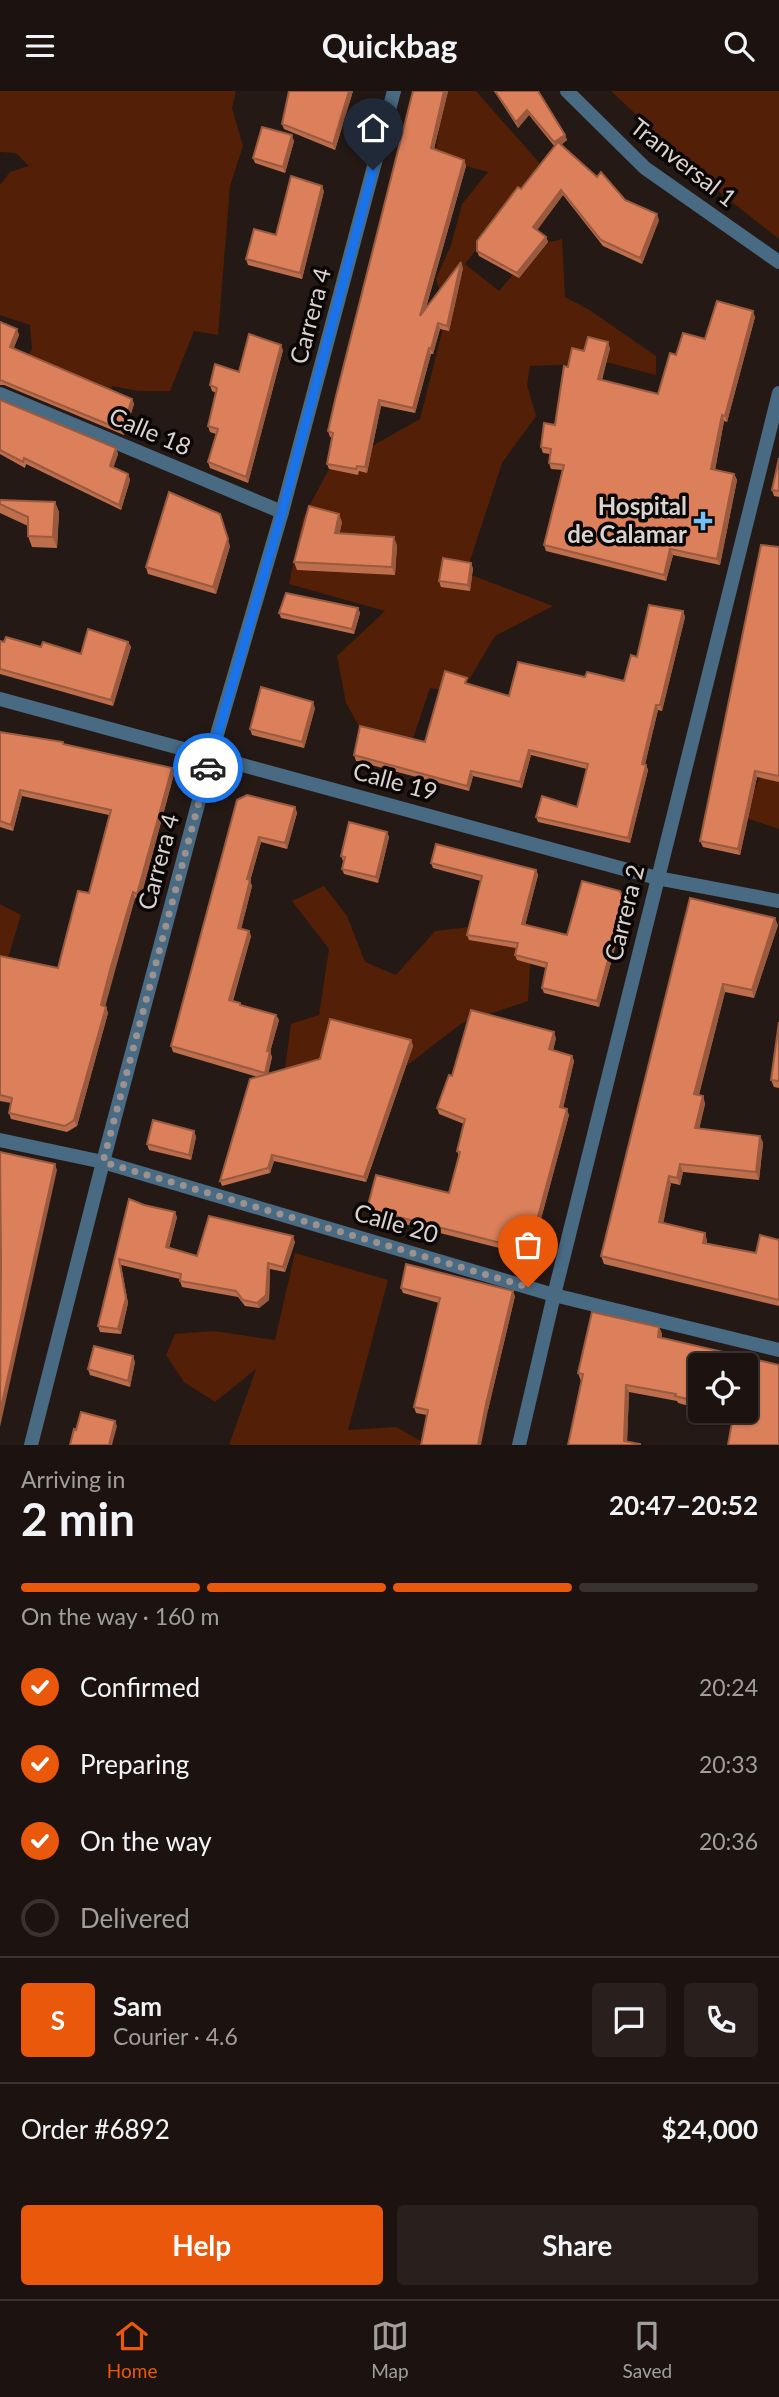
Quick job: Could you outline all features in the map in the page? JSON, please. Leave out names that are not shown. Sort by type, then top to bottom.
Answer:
[{"type":"street","name":"Carrera 4","points":[[31,1445],[211,755],[282,512],[394,91]]},
{"type":"street","name":"Tranversal 1","points":[[567,91],[645,168],[779,262]]},
{"type":"street","name":"Carrera 2","points":[[519,1445],[779,393]]},
{"type":"street","name":"Calle 18","points":[[0,394],[282,512]]},
{"type":"street","name":"Calle 19","points":[[0,699],[657,878],[779,901]]},
{"type":"street","name":"Calle 20","points":[[0,1140],[103,1162],[554,1295],[779,1350]]},
{"type":"shaded area","points":[[0,91],[236,91],[232,108],[243,146],[230,186],[218,335],[194,331],[170,391],[138,391],[112,386],[105,410],[14,380],[32,349],[30,325],[0,315],[0,185],[10,172],[29,166],[16,153],[0,152]]},
{"type":"shaded area","points":[[444,91],[476,91],[542,166],[465,264],[499,291],[538,245],[562,239],[565,297],[588,309],[656,356],[656,375],[610,363],[530,366],[527,385],[536,416],[502,463],[466,573],[553,606],[495,636],[461,693],[430,688],[408,753],[369,744],[346,703],[337,656],[385,611],[289,584],[303,518],[328,471],[420,419],[447,312],[436,279],[451,245],[462,204],[488,172],[435,157]]},
{"type":"shaded area","points":[[611,91],[779,91],[779,239],[714,188]]},
{"type":"shaded area","points":[[779,738],[779,829],[743,817]]},
{"type":"shaded area","points":[[324,886],[347,916],[365,962],[396,975],[435,931],[478,926],[531,950],[528,1001],[462,1023],[401,1070],[283,1083],[291,1024],[319,1015],[329,949],[292,901]]},
{"type":"shaded area","points":[[0,904],[21,915],[7,961],[0,960]]},
{"type":"shaded area","points":[[295,1253],[388,1280],[348,1430],[396,1427],[424,1445],[229,1445],[256,1369],[215,1402],[184,1382],[166,1355],[175,1334],[214,1331],[275,1340]]},
{"type":"building","points":[[289,91],[349,91],[333,144],[282,124]]},
{"type":"building","points":[[413,91],[444,91],[431,148],[464,160],[420,316],[461,262],[447,326],[438,323],[413,408],[379,400],[365,467],[357,466],[356,469],[327,464],[333,433],[328,431],[336,396]]},
{"type":"building","points":[[495,91],[538,91],[565,135],[554,142],[527,110],[516,122]]},
{"type":"building","points":[[262,127],[292,135],[283,167],[253,158]]},
{"type":"building","points":[[558,142],[597,177],[601,172],[625,200],[657,214],[640,258],[601,240],[561,190],[533,227],[546,237],[517,273],[477,251],[477,241],[518,187],[521,189]]},
{"type":"building","points":[[291,176],[322,186],[300,273],[246,259],[254,229],[276,235]]},
{"type":"building","points":[[717,301],[753,311],[725,416],[722,415],[711,469],[734,474],[717,559],[670,549],[664,575],[544,545],[564,465],[549,463],[551,449],[541,447],[544,423],[555,425],[564,366],[568,367],[572,348],[584,351],[588,337],[608,342],[598,379],[658,394],[670,353],[676,355],[683,333],[705,339]]},
{"type":"building","points":[[0,322],[17,329],[10,347],[132,399],[122,430],[0,380]]},
{"type":"building","points":[[249,334],[281,345],[246,477],[208,462],[218,429],[208,426],[217,388],[210,385],[215,364],[239,372]]},
{"type":"building","points":[[0,400],[116,448],[110,466],[128,474],[119,505],[24,458],[23,462],[0,450]]},
{"type":"building","points":[[779,458],[779,491],[772,490]]},
{"type":"building","points":[[169,492],[220,514],[228,539],[213,587],[146,567]]},
{"type":"building","points":[[0,500],[55,502],[53,537],[28,536],[28,517],[0,504]]},
{"type":"building","points":[[309,506],[339,514],[335,533],[394,537],[392,567],[294,562]]},
{"type":"building","points":[[761,545],[779,547],[779,776],[755,771],[738,849],[700,841]]},
{"type":"building","points":[[443,558],[471,563],[468,585],[439,581]]},
{"type":"building","points":[[286,593],[358,608],[352,629],[279,613]]},
{"type":"building","points":[[649,605],[683,611],[660,705],[656,705],[642,764],[646,765],[628,838],[536,817],[542,796],[577,807],[588,764],[529,750],[520,782],[471,771],[467,786],[354,755],[360,726],[425,742],[445,671],[467,678],[465,683],[509,696],[518,662],[585,677],[587,672],[624,681],[631,655],[637,657]]},
{"type":"building","points":[[88,629],[128,642],[111,700],[0,669],[0,641],[4,642],[6,637],[41,647],[43,642],[81,654]]},
{"type":"building","points":[[261,687],[313,702],[302,742],[250,729]]},
{"type":"building","points":[[0,732],[63,742],[172,768],[137,894],[133,892],[110,970],[101,1005],[106,1007],[74,1120],[65,1126],[9,1113],[12,1098],[0,1095],[0,956],[58,968],[78,891],[89,893],[111,810],[20,790],[11,825],[0,821]]},
{"type":"building","points":[[247,795],[295,807],[285,843],[259,837],[247,879],[250,880],[238,928],[249,931],[229,1000],[276,1015],[267,1051],[270,1051],[265,1073],[171,1046],[237,800]]},
{"type":"building","points":[[349,822],[387,832],[376,877],[342,869],[345,857],[341,856]]},
{"type":"building","points":[[436,844],[536,870],[522,924],[567,935],[582,881],[620,891],[624,901],[597,1001],[542,988],[547,963],[515,955],[518,943],[467,935],[482,876],[431,863]]},
{"type":"building","points":[[690,898],[775,918],[752,990],[723,984],[694,1094],[703,1096],[695,1128],[760,1136],[756,1172],[680,1164],[677,1178],[669,1176],[659,1222],[705,1233],[703,1243],[756,1253],[760,1235],[779,1240],[779,1300],[601,1256]]},
{"type":"building","points":[[471,1010],[554,1032],[549,1049],[572,1056],[560,1107],[567,1109],[529,1250],[367,1209],[376,1175],[449,1193],[465,1119],[437,1108],[449,1075],[452,1076]]},
{"type":"building","points":[[330,1019],[411,1040],[364,1177],[272,1155],[268,1168],[220,1181],[250,1079],[320,1059]]},
{"type":"building","points":[[779,1022],[779,1081],[771,1080]]},
{"type":"building","points":[[153,1120],[194,1131],[189,1155],[147,1144]]},
{"type":"building","points":[[0,1152],[55,1164],[0,1412],[1,1263]]},
{"type":"building","points":[[129,1199],[175,1212],[166,1247],[197,1256],[209,1216],[293,1236],[283,1267],[268,1263],[266,1295],[257,1303],[243,1300],[236,1291],[180,1281],[181,1274],[119,1259],[126,1298],[118,1329],[98,1326]]},
{"type":"building","points":[[406,1264],[513,1291],[478,1445],[421,1445],[428,1410],[414,1407],[440,1298],[401,1288]]},
{"type":"building","points":[[592,1312],[659,1327],[658,1337],[727,1353],[688,1353],[688,1399],[675,1396],[676,1394],[626,1385],[624,1441],[640,1445],[568,1445],[583,1374],[578,1373]]},
{"type":"building","points":[[94,1346],[133,1356],[128,1381],[88,1369]]},
{"type":"building","points":[[758,1360],[779,1365],[779,1445],[728,1445],[732,1423],[758,1423]]},
{"type":"building","points":[[81,1412],[115,1421],[109,1445],[70,1445]]},
{"type":"way so far","points":[[208,768],[103,1162],[528,1287]]},
{"type":"place","name":"Hospital de Calamar","points":[[703,521]]},
{"type":"route","points":[[208,768],[282,512],[373,170]]}]
